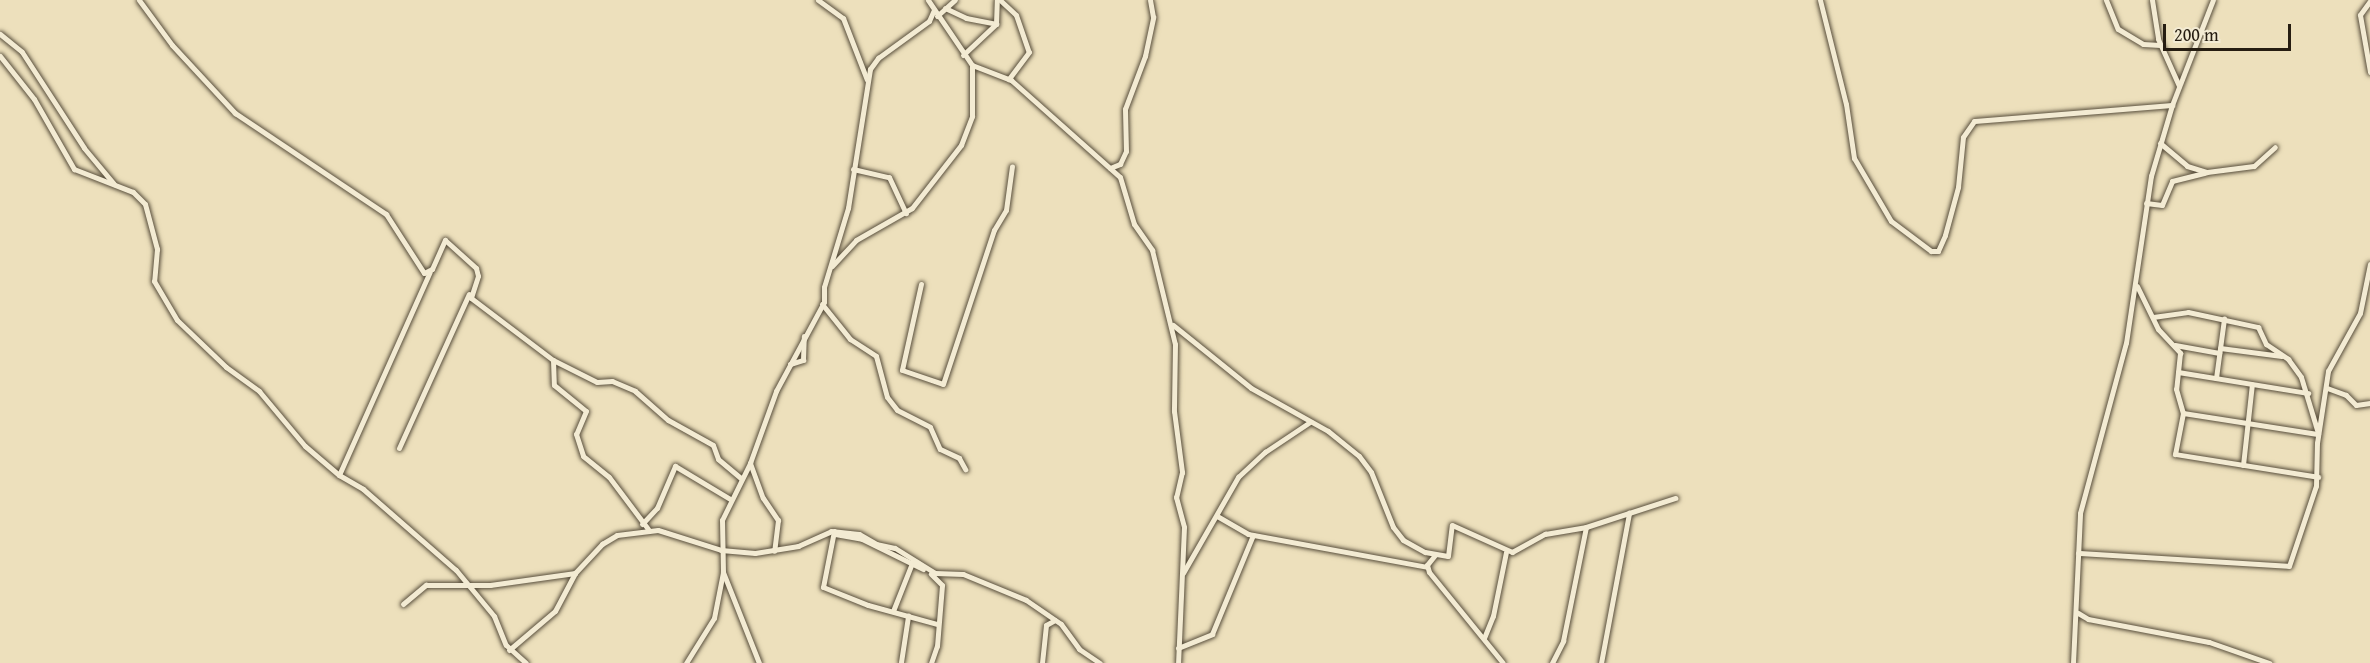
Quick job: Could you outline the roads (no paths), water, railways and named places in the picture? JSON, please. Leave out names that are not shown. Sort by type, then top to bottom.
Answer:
[{"type":"street","points":[[139,0],[172,45],[235,113],[380,209],[423,272],[430,271]]},
{"type":"street","points":[[818,0],[843,18],[867,81]]},
{"type":"street","points":[[928,0],[963,55],[972,65],[1009,79],[1089,146],[1124,181],[1134,224],[1152,250],[1172,324],[1175,344],[1174,411],[1182,472],[1176,497],[1184,526],[1178,663]]},
{"type":"street","points":[[686,663],[714,618],[723,572],[721,527],[730,499],[750,463],[776,391],[822,304],[848,208],[867,81],[878,58],[917,32],[935,13],[955,0]]},
{"type":"street","points":[[963,55],[996,24],[998,0]]},
{"type":"street","points":[[998,0],[1016,15],[1029,52],[1009,79]]},
{"type":"street","points":[[1820,0],[1846,104],[1854,158],[1891,221],[1931,251],[1938,251],[1946,235],[1960,177],[1963,137],[1974,121],[2172,105]]},
{"type":"street","points":[[2106,0],[2118,29],[2143,44],[2160,45]]},
{"type":"street","points":[[2152,0],[2160,45],[2179,87]]},
{"type":"street","points":[[2073,663],[2078,613],[2080,513],[2121,369],[2137,285],[2146,203],[2160,143],[2172,105],[2213,0]]},
{"type":"street","points":[[1110,168],[1120,164],[1126,151],[1125,109],[1145,56],[1153,17],[1151,1]]},
{"type":"street","points":[[2370,1],[2360,15],[2370,72]]},
{"type":"street","points":[[945,8],[966,18],[996,24]]},
{"type":"street","points":[[0,34],[22,52],[84,148],[117,186]]},
{"type":"street","points":[[0,56],[34,99],[71,166],[84,176],[140,196],[149,212],[157,249],[154,281],[168,309],[226,367],[260,391],[292,433],[339,475],[363,489],[469,584],[494,616],[509,650],[526,663]]},
{"type":"street","points":[[830,268],[856,240],[906,213],[961,145],[972,116],[972,65]]},
{"type":"street","points":[[2160,143],[2184,165],[2207,172]]},
{"type":"street","points":[[2146,203],[2162,205],[2172,181],[2207,172],[2254,166],[2275,147]]},
{"type":"street","points":[[921,284],[902,370],[943,384],[994,230],[1006,210],[1012,166]]},
{"type":"street","points":[[853,169],[889,177],[906,213]]},
{"type":"street","points":[[339,475],[441,243],[447,241],[460,257],[477,269],[470,292],[399,448]]},
{"type":"street","points":[[2078,553],[2288,567],[2318,477],[2318,434],[2330,366],[2360,314],[2370,264]]},
{"type":"street","points":[[2137,285],[2158,329],[2180,353],[2176,388],[2183,413],[2175,449],[2177,456],[2318,477]]},
{"type":"street","points":[[470,292],[474,301],[553,360],[564,362],[597,382],[612,381],[636,390],[668,420],[713,445],[718,459],[741,478]]},
{"type":"street","points":[[822,304],[850,339],[876,356],[887,397],[897,410],[930,427],[940,449],[959,458],[965,469]]},
{"type":"street","points":[[2152,317],[2179,312],[2253,324],[2266,344],[2295,367],[2308,393],[2318,434]]},
{"type":"street","points":[[2216,378],[2224,319]]},
{"type":"street","points":[[1172,324],[1251,388],[1328,431],[1366,463],[1381,505],[1399,536],[1435,555],[1448,556],[1452,525],[1506,552]]},
{"type":"street","points":[[790,364],[803,360],[804,336]]},
{"type":"street","points":[[2175,345],[2283,356]]},
{"type":"street","points":[[553,360],[554,385],[586,411],[576,434],[583,456],[609,477],[642,524],[648,529]]},
{"type":"street","points":[[2178,372],[2308,393]]},
{"type":"street","points":[[2243,465],[2252,384]]},
{"type":"street","points":[[2326,388],[2346,395],[2356,405],[2370,404]]},
{"type":"street","points":[[2183,413],[2318,434]]},
{"type":"street","points":[[1182,574],[1238,477],[1264,452],[1310,422]]},
{"type":"street","points":[[750,463],[758,488],[778,520],[774,551]]},
{"type":"street","points":[[642,524],[657,508],[675,466],[730,499]]},
{"type":"street","points":[[1506,552],[1545,534],[1586,527],[1675,498]]},
{"type":"street","points":[[1601,663],[1629,513]]},
{"type":"street","points":[[1217,516],[1252,535],[1427,567],[1503,663]]},
{"type":"street","points":[[1552,663],[1563,641],[1586,527]]},
{"type":"street","points":[[509,650],[555,611],[575,573],[607,540],[648,529],[679,535],[721,550],[774,551],[834,533],[859,534],[876,544],[895,548],[939,574],[957,573],[978,579],[1026,600],[1055,620],[1079,649],[1100,663]]},
{"type":"street","points":[[834,533],[823,587],[937,624]]},
{"type":"street","points":[[834,533],[862,539],[912,563],[941,582],[937,624],[938,644],[931,663]]},
{"type":"street","points":[[1178,648],[1212,634],[1252,535]]},
{"type":"street","points":[[818,536],[831,544]]},
{"type":"street","points":[[1484,638],[1493,616],[1506,552]]},
{"type":"street","points":[[1427,567],[1435,555]]},
{"type":"street","points":[[893,611],[912,563]]},
{"type":"street","points":[[723,572],[759,663]]},
{"type":"street","points":[[404,604],[426,585],[490,585],[575,573]]},
{"type":"street","points":[[2078,613],[2084,617],[2209,642],[2269,663]]},
{"type":"street","points":[[901,662],[908,616]]},
{"type":"street","points":[[2077,621],[2084,617]]},
{"type":"street","points":[[1042,663],[1046,625],[1055,620]]}]
